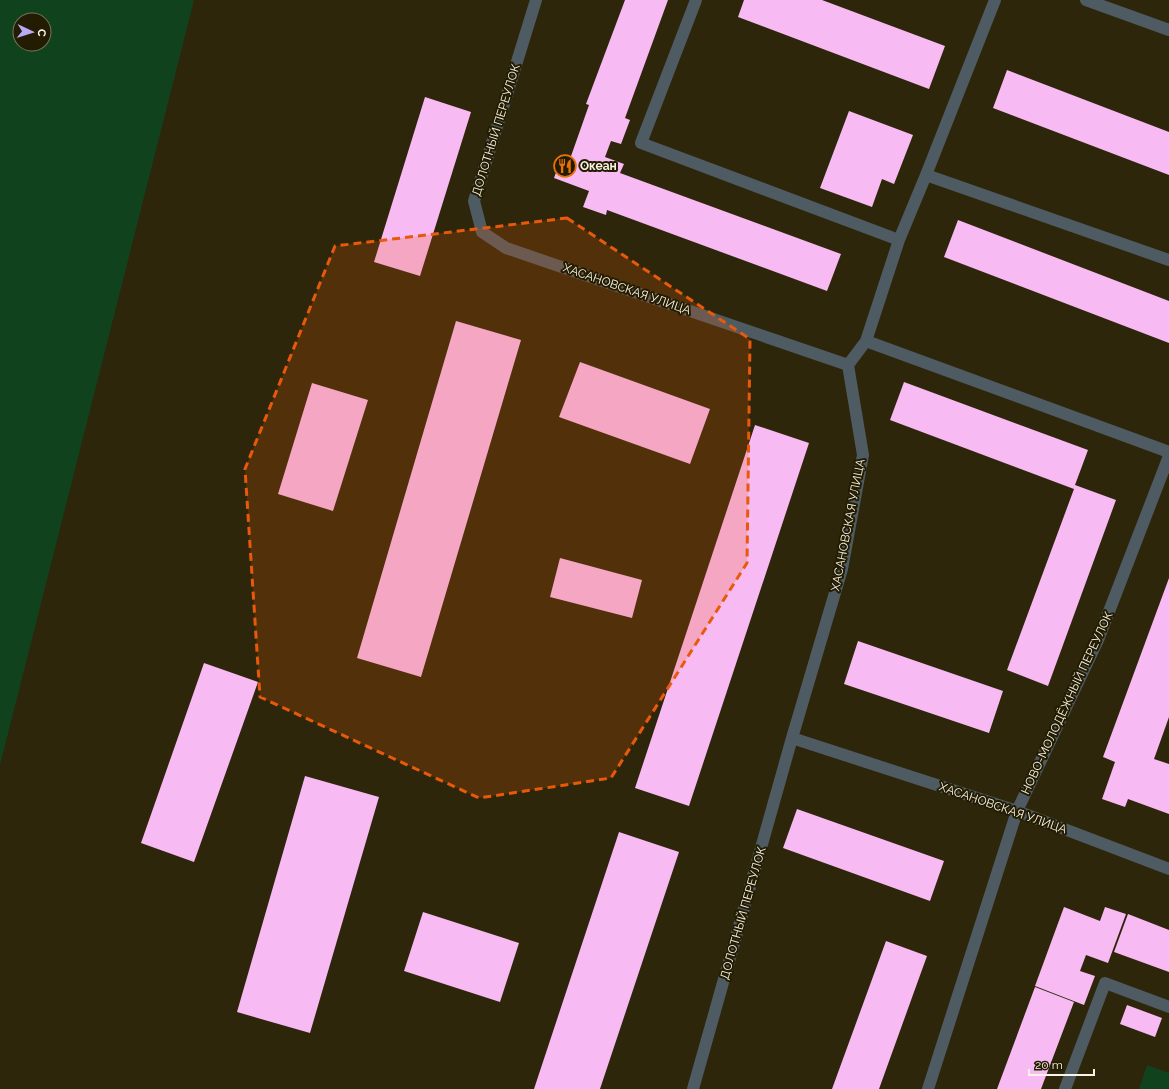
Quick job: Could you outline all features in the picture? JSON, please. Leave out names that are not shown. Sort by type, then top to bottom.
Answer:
[{"type":"street","name":"ДОЛОТНЫЙ ПЕРЕУЛОК","points":[[506,248],[482,232],[474,201],[536,0]]},
{"type":"street","points":[[696,0],[641,143],[899,240]]},
{"type":"street","points":[[848,365],[866,341],[899,240],[995,0]]},
{"type":"street","points":[[1086,0],[1169,30]]},
{"type":"street","points":[[926,175],[1169,260]]},
{"type":"street","name":"ХАСАНОВСКАЯ УЛИЦА","points":[[506,248],[848,365],[863,455],[842,569],[792,738],[1017,811],[1169,869]]},
{"type":"street","points":[[866,341],[1169,452]]},
{"type":"street","name":"НОВО-МОЛОДЁЖНЫЙ ПЕРЕУЛОК","points":[[928,1089],[1017,811],[1098,640],[1169,456]]},
{"type":"street","name":"ДОЛОТНЫЙ ПЕРЕУЛОК","points":[[693,1089],[792,738]]},
{"type":"street","points":[[1065,1089],[1105,983],[1169,1007]]},
{"type":"highlighted area","points":[[567,218],[750,339],[747,563],[611,778],[479,798],[260,697],[245,469],[335,246]]},
{"type":"green space","points":[[0,0],[194,0],[0,765]]},
{"type":"green space","points":[[1147,1065],[1169,1073],[1169,1089],[1139,1089]]},
{"type":"building","points":[[625,0],[668,0],[625,118],[630,120],[621,144],[611,141],[605,157],[624,164],[620,173],[841,254],[827,291],[607,210],[606,215],[583,207],[589,191],[554,178],[562,156],[570,159],[589,105],[586,104]]},
{"type":"building","points":[[744,0],[822,0],[945,46],[929,89],[738,17]]},
{"type":"building","points":[[1007,70],[1169,132],[1169,175],[993,108]]},
{"type":"building","points":[[425,97],[471,112],[420,276],[374,262]]},
{"type":"building","points":[[849,111],[913,135],[894,184],[882,179],[872,207],[820,188]]},
{"type":"building","points":[[958,220],[1169,301],[1169,343],[944,257]]},
{"type":"building","points":[[456,321],[521,340],[421,677],[357,658]]},
{"type":"building","points":[[580,362],[710,409],[690,464],[559,417]]},
{"type":"building","points":[[904,382],[1088,450],[1075,485],[1116,500],[1048,686],[1007,670],[1074,489],[890,420]]},
{"type":"building","points":[[312,383],[368,400],[333,511],[278,494]]},
{"type":"building","points":[[755,425],[809,443],[689,806],[635,788]]},
{"type":"building","points":[[560,558],[642,580],[632,618],[550,597]]},
{"type":"building","points":[[1169,578],[1169,717],[1154,759],[1169,764],[1169,814],[1128,799],[1125,807],[1102,799],[1115,762],[1103,757]]},
{"type":"building","points":[[858,641],[1003,691],[989,733],[844,684]]},
{"type":"building","points":[[204,663],[258,682],[194,862],[141,843]]},
{"type":"building","points":[[305,776],[379,797],[310,1033],[237,1012]]},
{"type":"building","points":[[797,809],[944,861],[930,901],[783,848]]},
{"type":"building","points":[[619,832],[679,852],[600,1089],[534,1089]]},
{"type":"building","points":[[1064,907],[1100,921],[1105,907],[1126,914],[1108,963],[1086,955],[1080,971],[1095,976],[1084,1005],[1035,986]]},
{"type":"building","points":[[423,912],[519,943],[500,1002],[404,971]]},
{"type":"building","points":[[1128,914],[1169,930],[1169,972],[1114,952]]},
{"type":"building","points":[[886,941],[927,956],[879,1089],[832,1089]]},
{"type":"building","points":[[1035,987],[1074,1002],[1041,1089],[997,1089]]},
{"type":"building","points":[[1127,1005],[1162,1018],[1155,1037],[1120,1024]]},
{"type":"place","name":"Океан","points":[[565,166]]}]
